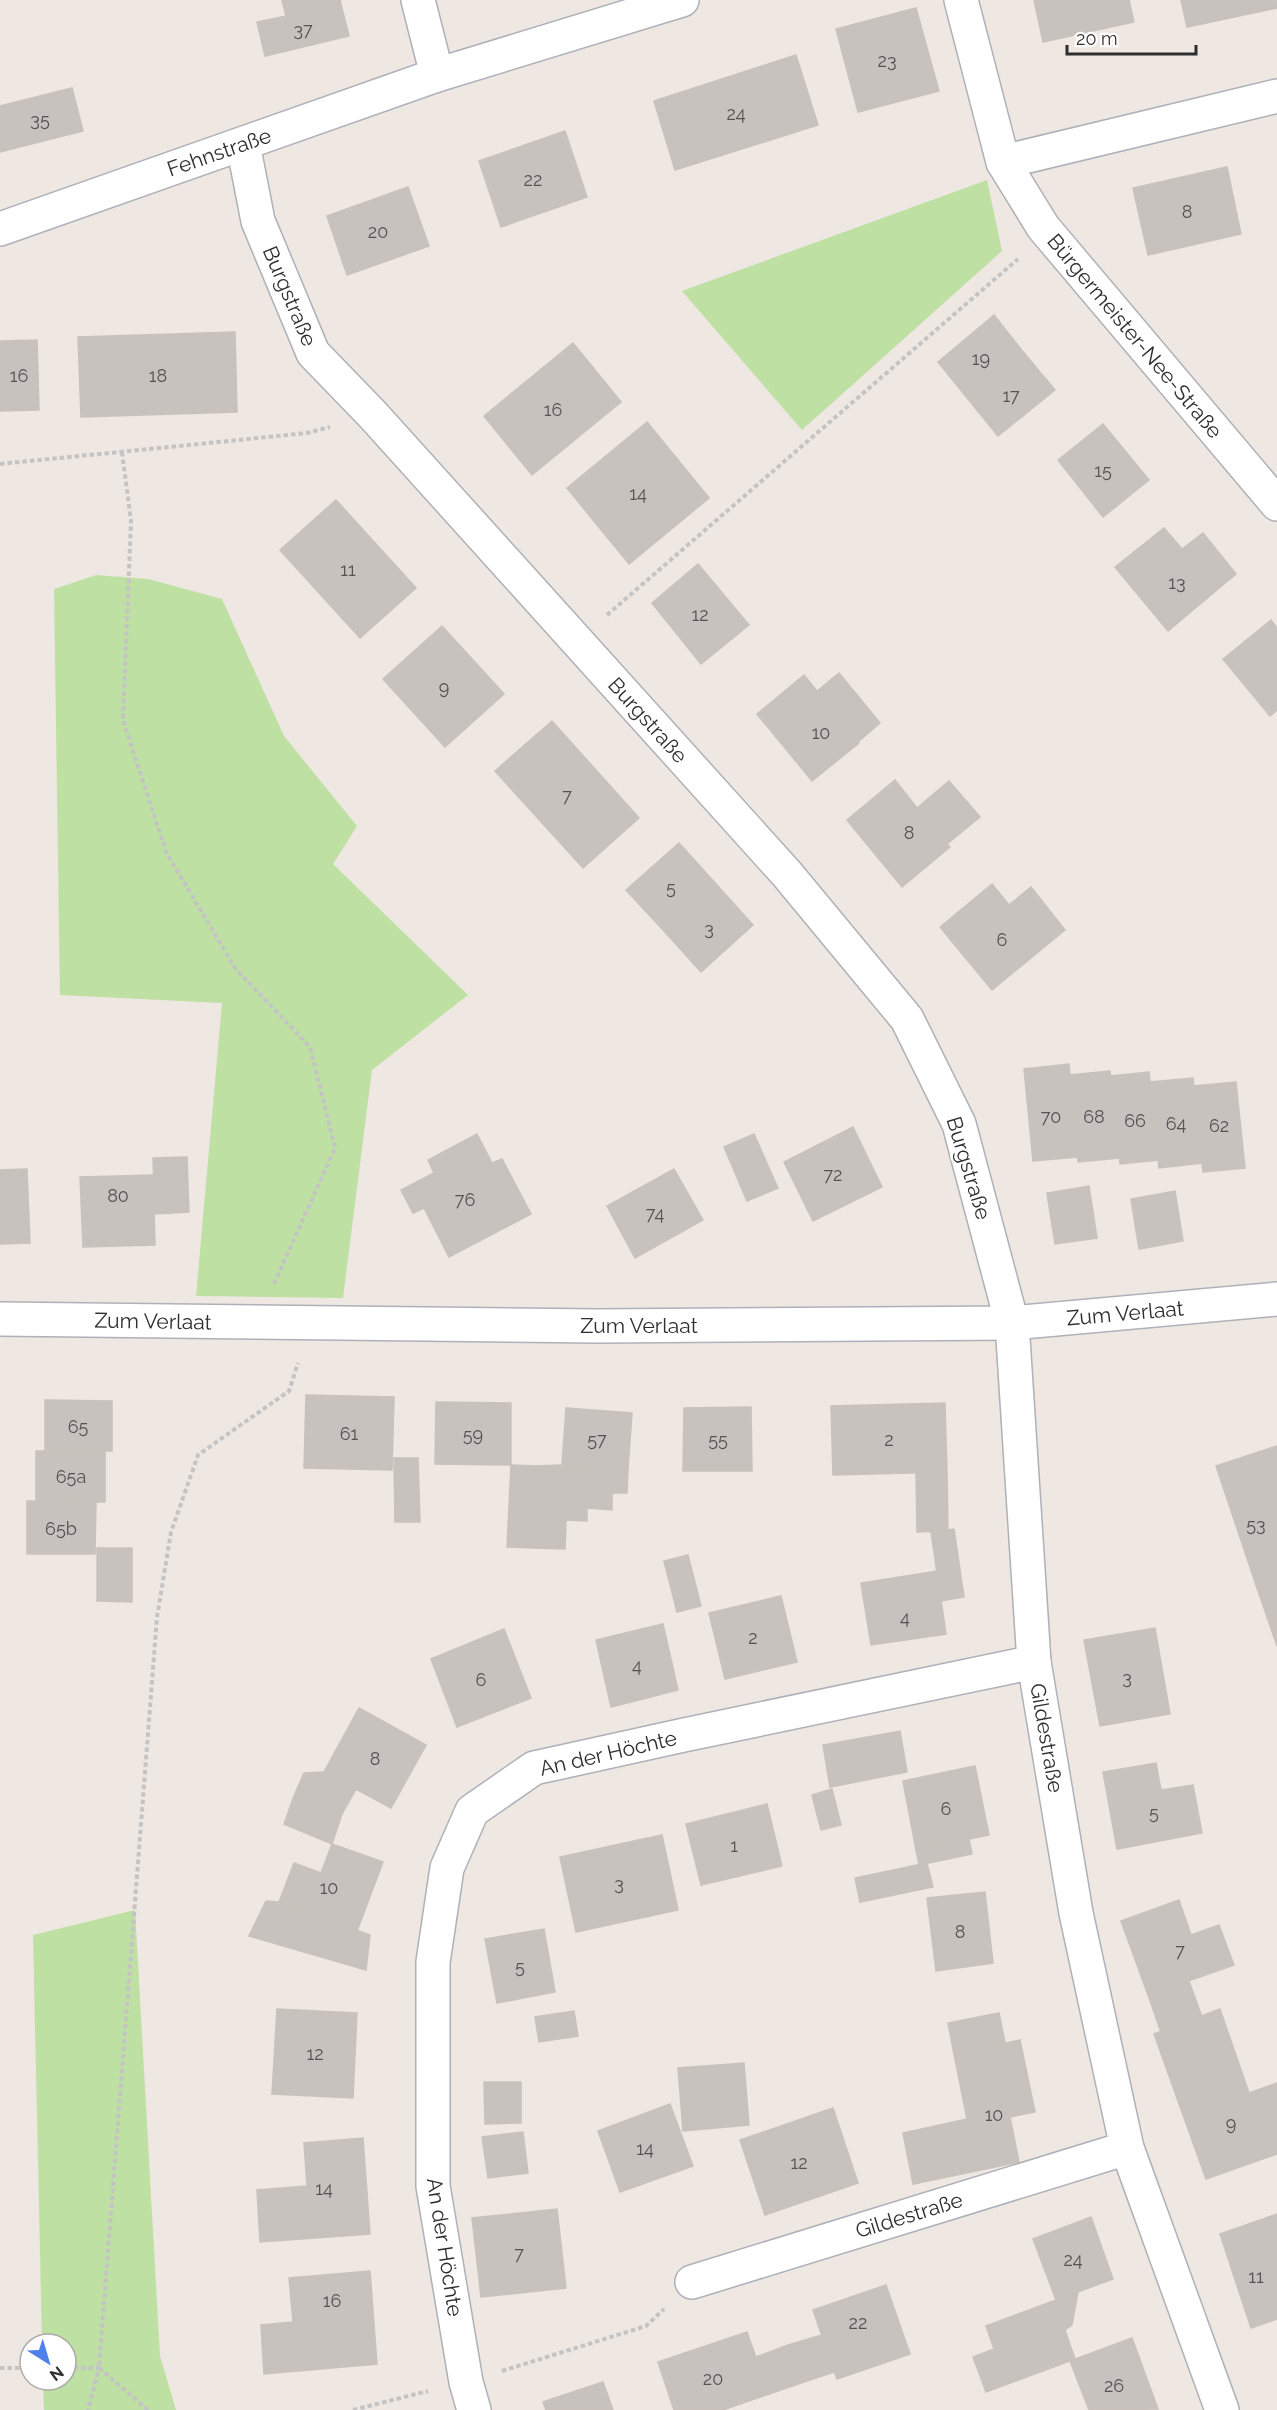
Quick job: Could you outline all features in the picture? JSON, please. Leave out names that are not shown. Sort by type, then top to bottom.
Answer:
[{"type":"street","points":[[418,0],[437,75]]},
{"type":"street","name":"Fehnstraße","points":[[0,229],[437,75],[682,0]]},
{"type":"street","name":"Bürgermeister-Nee-Straße","points":[[961,0],[1003,162],[1048,233],[1277,504]]},
{"type":"street","points":[[1003,162],[1277,96]]},
{"type":"street","name":"Burgstraße","points":[[243,144],[258,221],[313,353],[373,416],[787,874],[907,1019],[959,1124],[1012,1323]]},
{"type":"street","name":"Zum Verlaat","points":[[0,1319],[598,1326],[1012,1323],[1277,1299]]},
{"type":"street","name":"Gildestraße","points":[[1012,1323],[1034,1662],[1076,1913],[1127,2148],[1222,2410]]},
{"type":"street","name":"An der Höchte","points":[[470,2396],[433,2186],[433,1962],[447,1868],[472,1811],[534,1768],[1034,1662]]},
{"type":"street","name":"Gildestraße","points":[[692,2282],[1127,2148]]},
{"type":"path","points":[[577,641],[1048,233]]},
{"type":"path","points":[[0,464],[307,433],[373,416]]},
{"type":"path","points":[[122,452],[131,520],[123,720],[166,852],[235,968],[310,1047],[335,1148],[257,1322]]},
{"type":"path","points":[[88,2410],[99,2368],[157,1617],[171,1532],[198,1455],[289,1391],[311,1322]]},
{"type":"path","points":[[353,2410],[470,2396],[646,2326],[692,2282]]},
{"type":"path","points":[[0,2368],[18,2368]]},
{"type":"path","points":[[78,2368],[99,2368],[148,2410]]},
{"type":"green space","points":[[987,180],[1002,251],[802,430],[682,291]]},
{"type":"green space","points":[[96,575],[148,579],[222,599],[284,736],[357,826],[333,864],[468,995],[372,1070],[343,1298],[196,1296],[222,1003],[60,995],[54,589]]},
{"type":"green space","points":[[135,1910],[160,2356],[176,2410],[44,2410],[43,2392],[78,2392],[78,2332],[42,2332],[33,1935]]},
{"type":"building","points":[[282,0],[340,0],[349,36],[265,56],[257,22],[286,16]]},
{"type":"building","points":[[1034,0],[1129,0],[1134,22],[1043,42]]},
{"type":"building","points":[[1181,0],[1276,0],[1277,8],[1187,27]]},
{"type":"building","points":[[916,8],[939,91],[858,112],[836,29]]},
{"type":"building","points":[[796,55],[818,125],[675,170],[654,101]]},
{"type":"building","points":[[72,88],[83,131],[0,152],[0,106]]},
{"type":"building","points":[[565,131],[587,197],[501,227],[479,161]]},
{"type":"building","points":[[1227,167],[1241,234],[1148,255],[1133,188]]},
{"type":"building","points":[[408,187],[429,246],[347,275],[327,216]]},
{"type":"building","points":[[994,315],[1024,353],[968,399],[938,362]]},
{"type":"building","points":[[235,332],[237,412],[81,417],[78,337]]},
{"type":"building","points":[[37,340],[39,410],[0,411],[0,341]]},
{"type":"building","points":[[573,343],[621,402],[532,475],[484,416]]},
{"type":"building","points":[[1024,353],[1055,390],[998,436],[968,399]]},
{"type":"building","points":[[647,422],[709,498],[629,564],[567,488]]},
{"type":"building","points":[[1103,424],[1149,480],[1103,517],[1058,460]]},
{"type":"building","points":[[336,500],[416,588],[360,638],[280,550]]},
{"type":"building","points":[[1164,528],[1182,549],[1203,533],[1236,574],[1168,631],[1115,567]]},
{"type":"building","points":[[698,564],[749,625],[701,664],[652,603]]},
{"type":"building","points":[[1271,620],[1277,628],[1277,710],[1270,716],[1223,659]]},
{"type":"building","points":[[442,626],[504,694],[445,747],[383,679]]},
{"type":"building","points":[[839,673],[880,723],[812,781],[757,714],[804,675],[817,691]]},
{"type":"building","points":[[552,721],[639,818],[583,868],[495,771]]},
{"type":"building","points":[[895,780],[917,808],[949,781],[980,817],[947,844],[950,847],[902,887],[847,820]]},
{"type":"building","points":[[679,843],[716,884],[664,931],[626,890]]},
{"type":"building","points":[[716,884],[753,925],[701,972],[664,931]]},
{"type":"building","points":[[992,884],[1009,905],[1031,887],[1065,930],[992,990],[940,927]]},
{"type":"building","points":[[1069,1064],[1078,1157],[1033,1161],[1024,1069]]},
{"type":"building","points":[[1110,1071],[1119,1158],[1078,1162],[1070,1075]]},
{"type":"building","points":[[1149,1072],[1158,1160],[1120,1164],[1111,1076]]},
{"type":"building","points":[[1193,1078],[1202,1163],[1159,1168],[1150,1082]]},
{"type":"building","points":[[1236,1082],[1245,1168],[1203,1172],[1194,1086]]},
{"type":"building","points":[[853,1127],[882,1187],[813,1221],[784,1162]]},
{"type":"building","points":[[477,1134],[492,1163],[502,1159],[531,1214],[449,1257],[424,1208],[413,1213],[401,1190],[434,1173],[428,1160]]},
{"type":"building","points":[[754,1134],[778,1188],[747,1201],[724,1147]]},
{"type":"building","points":[[187,1157],[189,1212],[155,1214],[153,1158]]},
{"type":"building","points":[[27,1169],[30,1243],[0,1244],[0,1170]]},
{"type":"building","points":[[674,1169],[703,1220],[635,1258],[607,1206]]},
{"type":"building","points":[[153,1175],[155,1245],[83,1247],[80,1177]]},
{"type":"building","points":[[1089,1186],[1097,1238],[1055,1244],[1047,1193]]},
{"type":"building","points":[[1175,1191],[1183,1241],[1139,1249],[1131,1199]]},
{"type":"building","points":[[306,1395],[394,1397],[392,1470],[304,1468]]},
{"type":"building","points":[[45,1400],[112,1401],[112,1451],[45,1451]]},
{"type":"building","points":[[436,1402],[511,1403],[511,1465],[435,1464]]},
{"type":"building","points":[[945,1403],[947,1472],[833,1475],[831,1406]]},
{"type":"building","points":[[751,1407],[752,1471],[683,1471],[684,1408]]},
{"type":"building","points":[[566,1408],[632,1413],[628,1469],[562,1465]]},
{"type":"building","points":[[1277,1446],[1277,1581],[1257,1588],[1216,1466]]},
{"type":"building","points":[[36,1451],[105,1451],[105,1502],[36,1502]]},
{"type":"building","points":[[394,1458],[418,1458],[420,1522],[395,1522]]},
{"type":"building","points":[[511,1465],[537,1466],[534,1548],[507,1547]]},
{"type":"building","points":[[562,1465],[628,1469],[627,1493],[612,1493],[612,1510],[587,1508],[587,1521],[566,1520],[565,1549],[534,1548],[537,1466]]},
{"type":"building","points":[[916,1472],[947,1472],[948,1531],[917,1532]]},
{"type":"building","points":[[27,1501],[96,1502],[95,1554],[27,1554]]},
{"type":"building","points":[[954,1529],[964,1597],[941,1601],[931,1532]]},
{"type":"building","points":[[97,1548],[132,1548],[132,1602],[97,1601]]},
{"type":"building","points":[[688,1555],[701,1606],[677,1612],[664,1561]]},
{"type":"building","points":[[937,1571],[946,1634],[871,1645],[861,1583]]},
{"type":"building","points":[[1277,1581],[1277,1646],[1257,1588]]},
{"type":"building","points":[[781,1596],[797,1662],[725,1679],[709,1613]]},
{"type":"building","points":[[663,1624],[678,1690],[611,1707],[596,1640]]},
{"type":"building","points":[[1155,1628],[1170,1714],[1100,1726],[1084,1640]]},
{"type":"building","points":[[504,1629],[531,1698],[457,1727],[431,1659]]},
{"type":"building","points":[[359,1708],[426,1745],[391,1808],[324,1772]]},
{"type":"building","points":[[900,1731],[907,1772],[830,1787],[823,1745]]},
{"type":"building","points":[[1156,1763],[1161,1790],[1193,1785],[1202,1833],[1117,1849],[1103,1772]]},
{"type":"building","points":[[975,1766],[989,1835],[916,1850],[903,1781]]},
{"type":"building","points":[[324,1772],[356,1789],[342,1814],[294,1796],[304,1773]]},
{"type":"building","points":[[832,1789],[841,1825],[821,1830],[812,1795]]},
{"type":"building","points":[[294,1796],[342,1814],[332,1844],[284,1824]]},
{"type":"building","points":[[767,1804],[782,1866],[701,1885],[686,1824]]},
{"type":"building","points":[[662,1835],[678,1910],[576,1932],[560,1857]]},
{"type":"building","points":[[969,1839],[972,1854],[919,1865],[916,1850]]},
{"type":"building","points":[[332,1844],[383,1862],[357,1931],[279,1902],[294,1863],[321,1873]]},
{"type":"building","points":[[927,1863],[933,1887],[860,1902],[855,1878]]},
{"type":"building","points":[[985,1892],[993,1963],[936,1971],[927,1898]]},
{"type":"building","points":[[1179,1900],[1191,1935],[1219,1925],[1234,1965],[1148,1995],[1121,1921]]},
{"type":"building","points":[[266,1901],[279,1902],[370,1935],[366,1970],[249,1936]]},
{"type":"building","points":[[544,1929],[555,1992],[497,2003],[485,1939]]},
{"type":"building","points":[[1189,1981],[1202,2017],[1161,2032],[1148,1995]]},
{"type":"building","points":[[277,2009],[357,2013],[353,2098],[272,2094]]},
{"type":"building","points":[[1220,2009],[1249,2093],[1277,2083],[1277,2154],[1206,2179],[1154,2034]]},
{"type":"building","points":[[574,2011],[578,2036],[539,2042],[535,2017]]},
{"type":"building","points":[[999,2013],[1005,2043],[954,2054],[948,2023]]},
{"type":"building","points":[[1020,2040],[1035,2112],[1010,2117],[1019,2162],[913,2184],[903,2133],[967,2119],[954,2054]]},
{"type":"building","points":[[744,2063],[749,2125],[683,2131],[678,2068]]},
{"type":"building","points":[[484,2082],[521,2082],[521,2123],[485,2124]]},
{"type":"building","points":[[670,2104],[693,2166],[620,2192],[598,2131]]},
{"type":"building","points":[[833,2108],[858,2183],[765,2215],[740,2140]]},
{"type":"building","points":[[523,2132],[528,2173],[488,2178],[482,2137]]},
{"type":"building","points":[[363,2138],[370,2234],[260,2242],[257,2190],[307,2186],[304,2143]]},
{"type":"building","points":[[557,2209],[566,2288],[481,2297],[472,2218]]},
{"type":"building","points":[[1277,2214],[1277,2319],[1251,2328],[1220,2234]]},
{"type":"building","points":[[1091,2217],[1113,2279],[1056,2300],[1033,2239]]},
{"type":"building","points":[[370,2271],[377,2364],[264,2374],[261,2325],[293,2322],[289,2278]]},
{"type":"building","points":[[886,2285],[910,2354],[837,2379],[813,2310]]},
{"type":"building","points":[[1078,2292],[1072,2325],[1065,2330],[1075,2359],[986,2392],[973,2357],[994,2349],[986,2326]]},
{"type":"building","points":[[747,2332],[769,2394],[723,2410],[674,2410],[658,2362]]},
{"type":"building","points":[[822,2335],[834,2372],[801,2383],[788,2345]]},
{"type":"building","points":[[1132,2338],[1158,2409],[1089,2410],[1070,2361]]},
{"type":"building","points":[[788,2345],[801,2383],[769,2394],[756,2357]]},
{"type":"building","points":[[603,2382],[613,2410],[546,2410],[543,2402]]}]
